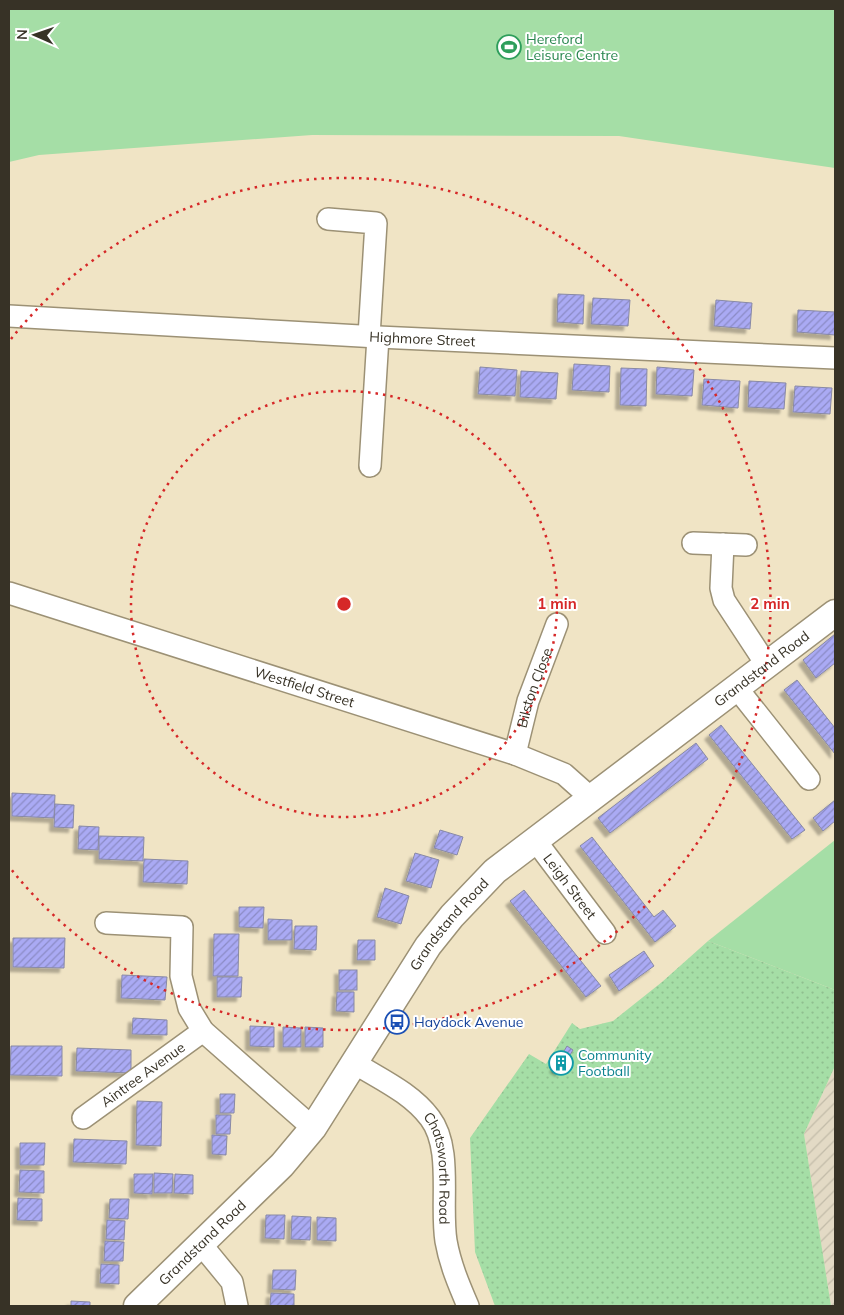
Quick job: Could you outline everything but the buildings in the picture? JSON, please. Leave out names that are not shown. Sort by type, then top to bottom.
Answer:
[{"type":"street","points":[[328,219],[376,223],[370,466]]},
{"type":"street","name":"Highmore Street","points":[[9,316],[373,337],[835,358]]},
{"type":"street","points":[[693,543],[746,545]]},
{"type":"street","points":[[723,544],[721,588],[724,600],[766,664]]},
{"type":"street","name":"Westfield Street","points":[[9,593],[515,754],[564,774],[590,798]]},
{"type":"street","name":"Grandstand Road","points":[[137,1306],[282,1165],[313,1128],[356,1064],[428,946],[452,916],[495,872],[835,613]]},
{"type":"street","name":"Bilston Close","points":[[515,754],[528,701],[558,624]]},
{"type":"street","points":[[736,687],[809,779]]},
{"type":"street","name":"Leigh Street","points":[[535,840],[605,933]]},
{"type":"street","points":[[106,923],[182,927],[180,976],[189,1008],[203,1031],[313,1128]]},
{"type":"street","name":"Aintree Avenue","points":[[83,1118],[203,1031]]},
{"type":"street","name":"Chatsworth Road","points":[[356,1064],[416,1103],[431,1120],[441,1139],[446,1241],[457,1282],[468,1306]]},
{"type":"street","points":[[200,1243],[232,1282],[237,1306]]},
{"type":"shaded area","points":[[835,1066],[835,1306],[831,1306],[804,1134]]},
{"type":"green space","points":[[9,9],[835,9],[835,168],[619,136],[312,135],[39,155],[9,162]]},
{"type":"green space","points":[[835,840],[835,990],[708,941]]},
{"type":"green space","points":[[708,941],[835,990],[835,1066],[804,1134],[831,1306],[495,1306],[475,1252],[470,1138],[529,1054],[546,1064],[572,1023],[580,1029],[613,1021],[662,982]]},
{"type":"place","name":"Hereford Leisure Centre","points":[[509,47]]},
{"type":"place","name":"Haydock Avenue","points":[[397,1022]]},
{"type":"place","name":"Community Football","points":[[561,1063]]}]
